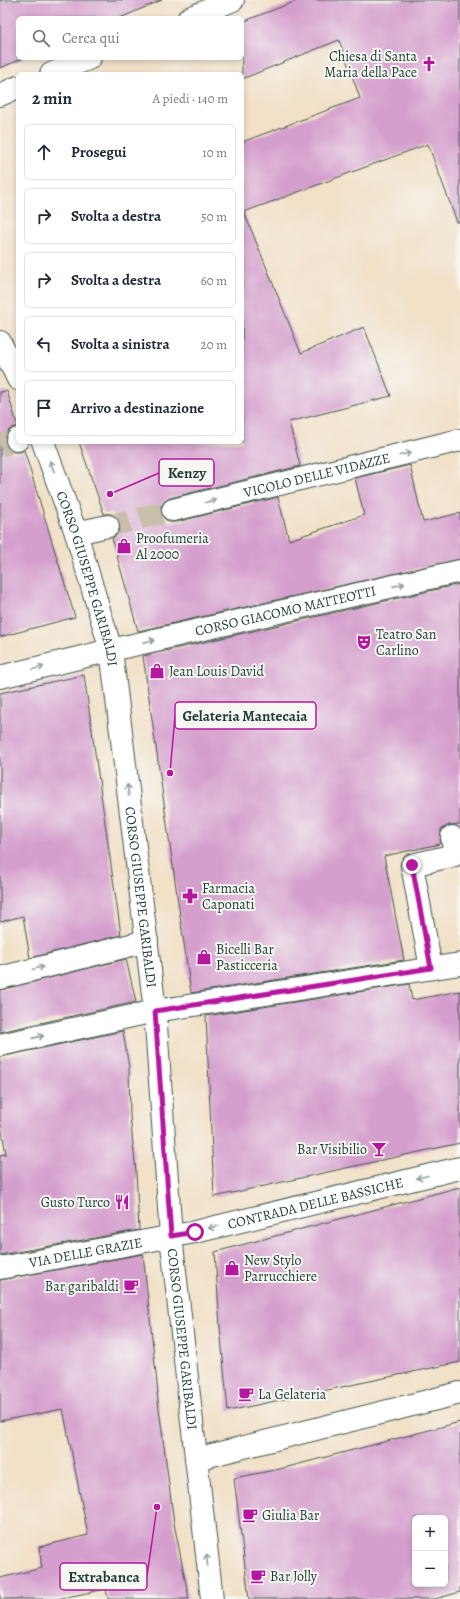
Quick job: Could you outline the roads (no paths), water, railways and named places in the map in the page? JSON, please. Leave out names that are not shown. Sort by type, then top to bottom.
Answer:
[{"type":"street","points":[[194,16],[233,0]]},
{"type":"street","points":[[56,72],[85,60]]},
{"type":"street","points":[[0,95],[16,88]]},
{"type":"street","points":[[0,342],[16,375]]},
{"type":"street","name":"VICOLO DELLE VIDAZZE","points":[[173,510],[460,440]]},
{"type":"street","name":"CORSO GIUSEPPE GARIBALDI","points":[[44,444],[76,533],[111,650],[155,1011],[171,1236],[212,1599]]},
{"type":"street","points":[[76,533],[108,526]]},
{"type":"street","name":"CORSO GIACOMO MATTEOTTI","points":[[0,677],[111,650],[460,571]]},
{"type":"street","points":[[431,968],[412,865],[455,855],[452,837]]},
{"type":"street","points":[[0,978],[147,941]]},
{"type":"street","points":[[0,1045],[155,1011],[460,964]]},
{"type":"street","name":"CONTRADA DELLE BASSICHE","points":[[171,1236],[195,1232],[460,1168]]},
{"type":"street","name":"VIA DELLE GRAZIE","points":[[0,1268],[171,1236]]},
{"type":"street","points":[[196,1459],[460,1393]]},
{"type":"tunnel","points":[[0,446],[16,440]]},
{"type":"tunnel","points":[[108,526],[173,510]]},
{"type":"place","name":"Chiesa di Santa Maria della Pace","points":[[429,64]]},
{"type":"place","name":"Kenzy","points":[[110,494]]},
{"type":"place","name":"Proofumeria Al 2000","points":[[124,546]]},
{"type":"place","name":"Teatro San Carlino","points":[[364,642]]},
{"type":"place","name":"Jean Louis David","points":[[157,671]]},
{"type":"place","name":"Gelateria Mantecaia","points":[[170,773]]},
{"type":"place","name":"Farmacia Caponati","points":[[190,896]]},
{"type":"place","name":"Bicelli Bar Pasticceria","points":[[204,957]]},
{"type":"place","name":"Bar Visibilio","points":[[379,1149]]},
{"type":"place","name":"Gusto Turco","points":[[122,1202]]},
{"type":"place","name":"New Stylo Parrucchiere","points":[[232,1268]]},
{"type":"place","name":"Bar garibaldi","points":[[131,1286]]},
{"type":"place","name":"La Gelateria","points":[[246,1394]]},
{"type":"place","name":"Extrabanca","points":[[157,1507]]},
{"type":"place","name":"Giulia Bar","points":[[250,1515]]},
{"type":"place","name":"Bar Jolly","points":[[258,1576]]}]
